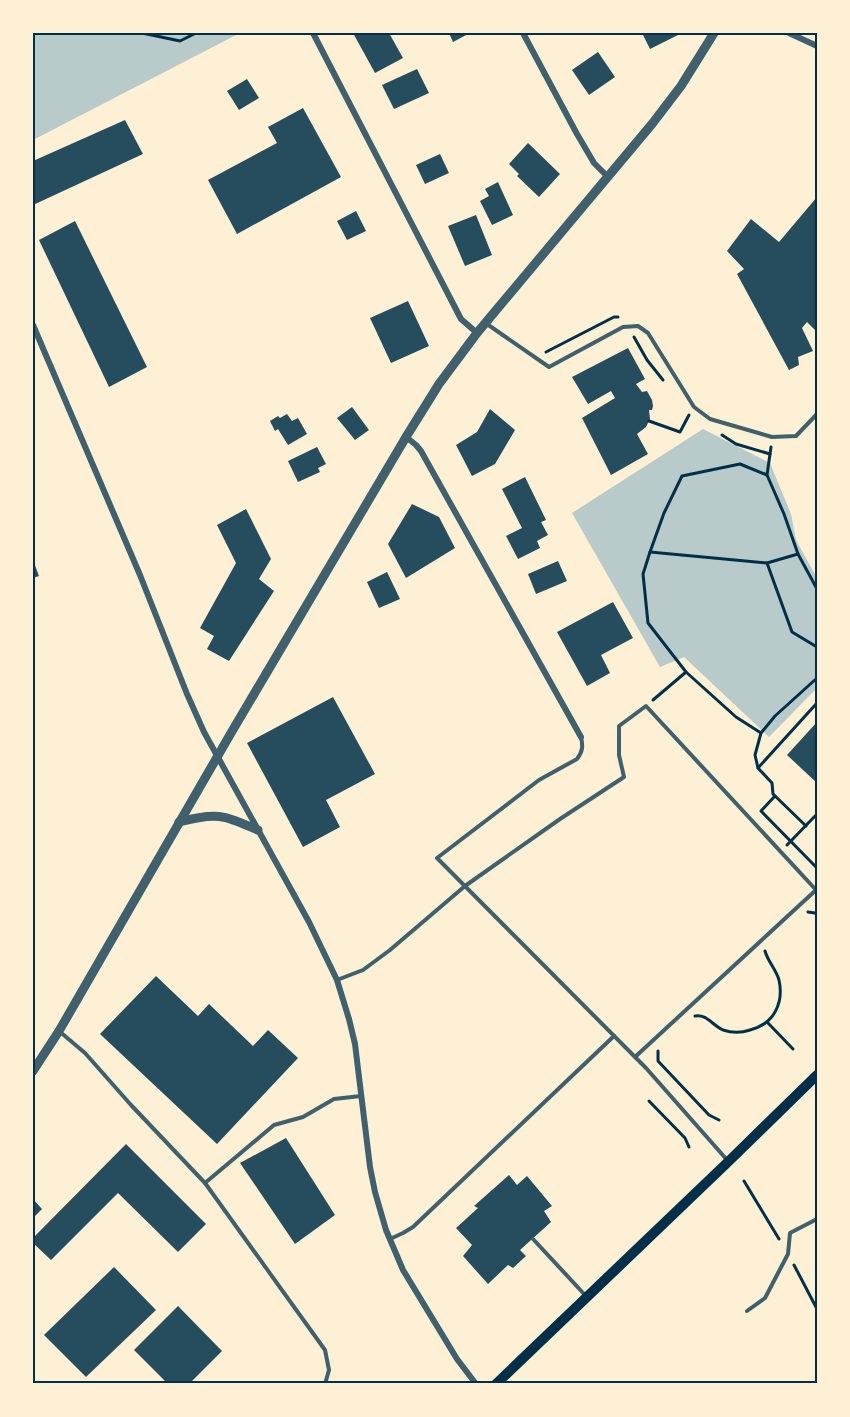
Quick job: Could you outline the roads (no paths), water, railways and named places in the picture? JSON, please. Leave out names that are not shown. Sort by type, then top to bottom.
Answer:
[{"type":"main road","points":[[496,1384],[817,1075]]},
{"type":"street","points":[[313,33],[461,319],[477,333]]},
{"type":"street","points":[[523,33],[594,163],[608,177]]},
{"type":"street","points":[[33,1071],[59,1031],[217,756],[406,437],[451,366],[485,322],[671,100],[714,33]]},
{"type":"street","points":[[789,33],[817,46]]},
{"type":"street","points":[[33,325],[141,575],[204,732],[309,922],[337,980],[355,1044],[366,1140],[375,1192],[389,1240],[421,1301],[457,1359],[476,1384]]},
{"type":"street","points":[[406,437],[421,451],[580,737]]},
{"type":"street","points":[[179,822],[218,816],[258,830]]},
{"type":"lane","points":[[485,322],[549,367],[623,327],[638,326],[648,333],[694,407],[710,419],[772,437],[795,436],[817,414]]},
{"type":"lane","points":[[337,980],[363,970],[465,886],[624,777],[619,754],[619,726],[646,706],[816,891],[635,1057]]},
{"type":"lane","points":[[580,737],[583,748],[576,759],[539,780],[437,858],[635,1057],[729,1161]]},
{"type":"lane","points":[[59,1031],[85,1053],[205,1183],[325,1350],[329,1370],[325,1384]]},
{"type":"lane","points":[[389,1240],[413,1227],[614,1036]]},
{"type":"lane","points":[[205,1183],[274,1125],[303,1117],[334,1099],[362,1096]]},
{"type":"lane","points":[[747,1311],[765,1298],[788,1254],[790,1233],[817,1219]]},
{"type":"lane","points":[[533,1239],[587,1297]]}]
